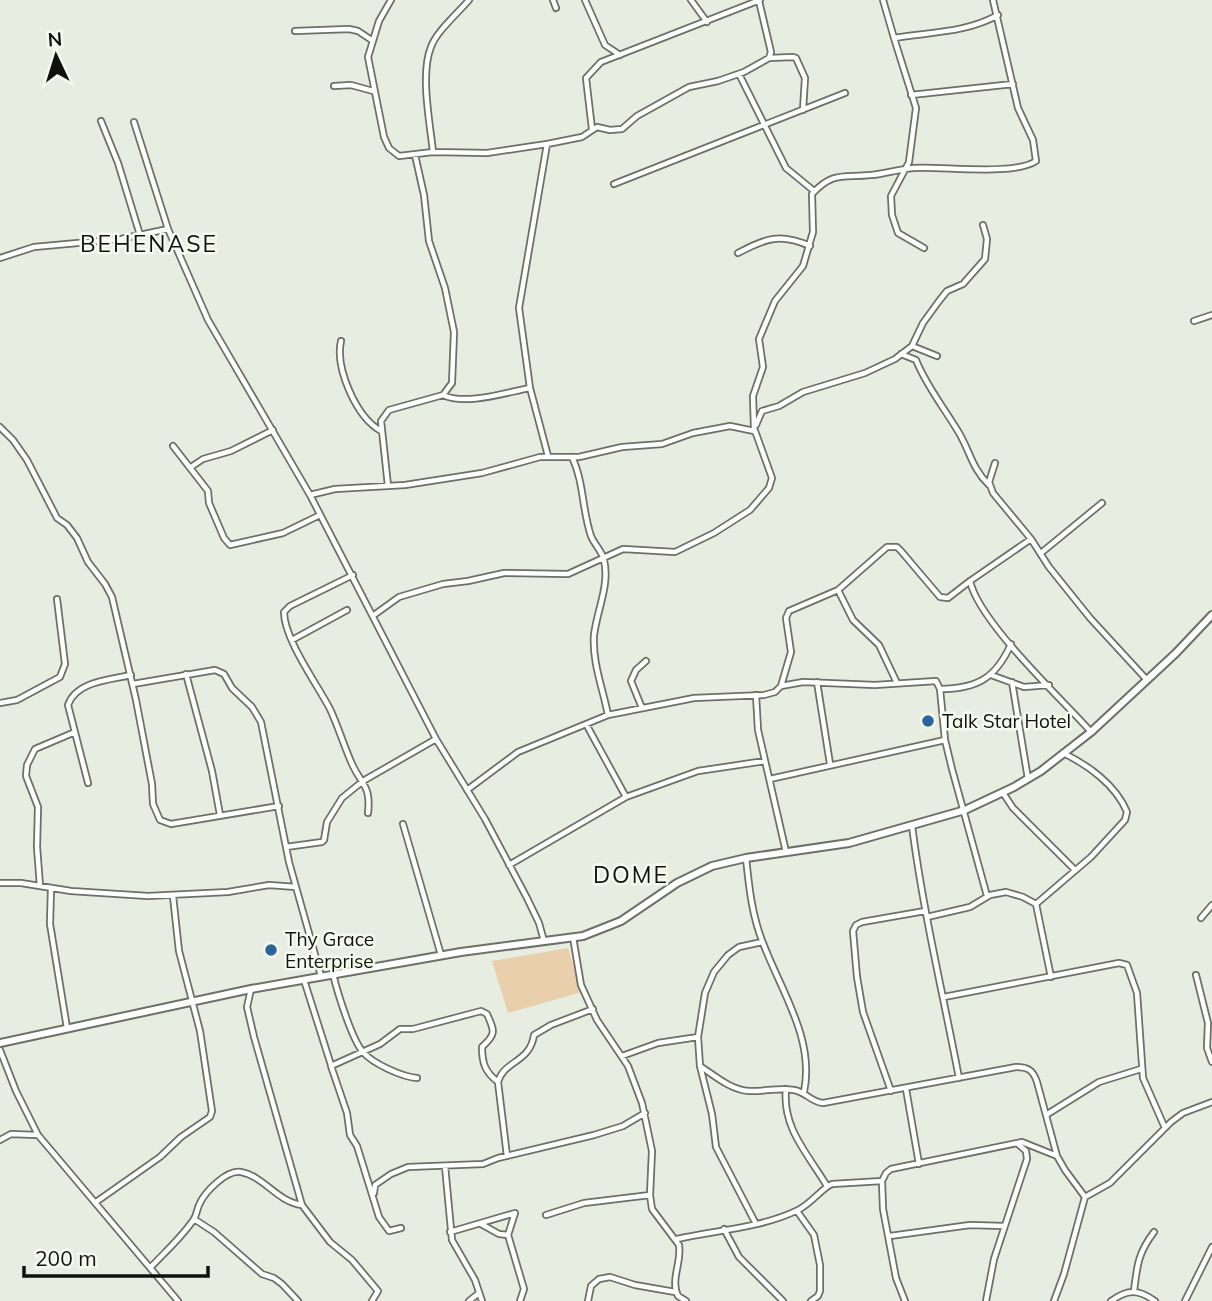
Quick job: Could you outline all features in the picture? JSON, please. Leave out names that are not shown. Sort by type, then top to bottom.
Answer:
[{"type":"street","points":[[391,0],[379,21],[368,57],[384,137],[389,148],[399,156],[433,152],[487,153],[582,137],[597,127],[622,129],[638,116],[689,87],[738,74],[768,58],[796,58],[805,78],[803,110]]},
{"type":"street","points":[[433,152],[427,80],[428,57],[434,40],[469,0]]},
{"type":"street","points":[[553,0],[556,8]]},
{"type":"street","points":[[585,0],[605,45],[620,55]]},
{"type":"street","points":[[691,0],[708,22]]},
{"type":"street","points":[[592,129],[586,78],[601,62],[760,0],[771,52],[768,58]]},
{"type":"street","points":[[883,0],[915,108],[906,169],[891,197],[892,215],[898,233],[924,248]]},
{"type":"street","points":[[374,615],[399,597],[443,584],[504,573],[568,574],[623,549],[675,552],[715,533],[750,510],[768,488],[772,478],[754,430],[753,396],[763,367],[758,339],[775,301],[799,273],[810,246],[814,217],[811,197],[814,191],[831,178],[841,175],[873,175],[906,169],[978,170],[1020,167],[1036,162],[1033,140],[1018,108],[993,0]]},
{"type":"street","points":[[894,38],[966,28],[982,24],[998,15]]},
{"type":"street","points":[[295,31],[349,29],[358,31],[373,41]]},
{"type":"street","points":[[738,74],[786,168],[814,191]]},
{"type":"street","points":[[911,95],[1013,84]]},
{"type":"street","points":[[334,86],[351,85],[373,91]]},
{"type":"street","points":[[614,184],[845,93]]},
{"type":"street","points":[[101,121],[118,163],[141,235]]},
{"type":"street","points":[[134,121],[168,229],[208,320],[310,495],[436,739],[509,865],[539,923],[544,941]]},
{"type":"street","points":[[547,144],[519,308],[530,388],[548,456]]},
{"type":"street","points":[[415,155],[424,195],[429,241],[445,288],[454,332],[452,383],[443,395]]},
{"type":"street","points":[[754,430],[762,411],[779,406],[803,392],[865,373],[895,359],[912,346],[923,323],[939,300],[947,291],[963,284],[985,259],[987,239],[983,225]]},
{"type":"street","points":[[0,258],[34,247],[121,239],[168,229]]},
{"type":"street","points":[[738,253],[774,238],[793,239],[810,246]]},
{"type":"street","points":[[1194,321],[1212,315]]},
{"type":"street","points":[[341,341],[339,358],[343,375],[360,409],[370,423],[381,431]]},
{"type":"street","points":[[912,346],[937,356]]},
{"type":"street","points":[[901,354],[916,360],[923,378],[958,430],[974,467],[1031,539],[1049,567],[1097,627],[1148,680]]},
{"type":"street","points":[[388,486],[381,421],[389,411],[443,395],[458,399],[472,398],[530,388]]},
{"type":"street","points":[[310,495],[335,489],[388,486],[482,473],[548,456],[572,457],[622,447],[662,444],[693,433],[730,426],[754,430]]},
{"type":"street","points":[[0,427],[19,447],[57,518],[67,525],[88,562],[109,590],[133,684],[156,814],[160,820],[171,824],[279,806]]},
{"type":"street","points":[[191,467],[273,430]]},
{"type":"street","points":[[173,446],[208,491],[209,503],[227,544],[283,533],[320,514]]},
{"type":"street","points":[[572,457],[591,537],[604,559],[604,592],[594,645],[596,666],[608,715]]},
{"type":"street","points":[[990,486],[989,477],[995,463]]},
{"type":"street","points":[[1041,553],[1102,503]]},
{"type":"street","points":[[467,790],[518,752],[608,715],[694,698],[775,692],[781,686],[791,652],[786,614],[794,607],[838,590],[891,546],[901,551],[940,597],[948,598],[1031,539]]},
{"type":"street","points":[[353,575],[286,609],[284,617],[292,640],[329,707],[352,764],[370,797],[368,813]]},
{"type":"street","points":[[970,580],[975,597],[999,632],[1091,732]]},
{"type":"street","points":[[838,590],[853,620],[880,645],[897,683]]},
{"type":"street","points":[[0,703],[17,700],[61,677],[65,664],[57,598]]},
{"type":"street","points":[[292,640],[347,610]]},
{"type":"street","points":[[0,1043],[192,1000],[304,979],[592,933],[621,921],[677,883],[706,869],[746,858],[849,843],[965,810],[1028,779],[1091,732],[1148,680],[1212,614]]},
{"type":"street","points":[[940,689],[960,688],[991,675],[1005,659],[1012,645]]},
{"type":"street","points":[[642,708],[631,681],[636,670],[646,661]]},
{"type":"street","points":[[133,684],[211,669],[220,671],[236,693],[246,700],[257,714],[286,847],[321,976]]},
{"type":"street","points":[[186,674],[212,771],[220,816]]},
{"type":"street","points":[[88,783],[68,705],[75,692],[87,686],[131,675]]},
{"type":"street","points":[[991,675],[1024,687],[1049,685]]},
{"type":"street","points":[[781,686],[803,682],[875,685],[936,681],[940,689],[945,740],[987,896]]},
{"type":"street","points":[[817,682],[830,764]]},
{"type":"street","points":[[1012,682],[1028,779]]},
{"type":"street","points":[[756,695],[756,712],[765,761],[786,853]]},
{"type":"street","points":[[586,724],[626,797]]},
{"type":"street","points":[[40,886],[38,807],[26,776],[27,765],[36,749],[75,732]]},
{"type":"street","points":[[286,847],[322,842],[327,822],[340,800],[363,781],[436,739]]},
{"type":"street","points":[[770,779],[945,740]]},
{"type":"street","points":[[1036,904],[1091,857],[1125,820],[1127,812],[1102,779],[1083,763],[1063,753]]},
{"type":"street","points":[[509,865],[626,797],[698,771],[765,761]]},
{"type":"street","points":[[1003,793],[1013,808],[1075,870]]},
{"type":"street","points":[[402,824],[441,955]]},
{"type":"street","points":[[912,826],[926,914],[959,1078]]},
{"type":"street","points":[[746,858],[751,900],[762,942],[804,1044],[808,1068],[804,1092]]},
{"type":"street","points":[[0,883],[132,896],[173,896],[269,885],[296,887]]},
{"type":"street","points":[[51,888],[50,924],[67,1028]]},
{"type":"street","points":[[891,1091],[863,1012],[853,931],[856,925],[970,907],[987,896],[1011,892],[1036,904]]},
{"type":"street","points":[[96,1202],[160,1157],[212,1114],[206,1066],[179,951],[173,896]]},
{"type":"street","points":[[1036,904],[1051,977]]},
{"type":"street","points":[[1201,918],[1212,905]]},
{"type":"street","points":[[573,937],[579,976],[597,1020],[622,1056],[638,1089],[652,1151],[652,1209],[677,1239],[680,1251],[674,1287],[686,1301]]},
{"type":"street","points":[[756,1224],[716,1147],[712,1114],[700,1066],[698,1037],[705,993],[714,972],[728,955],[739,947],[762,942]]},
{"type":"street","points":[[944,998],[1119,963],[1129,967],[1137,993],[1141,1069],[1146,1089],[1156,1103],[1165,1128]]},
{"type":"street","points":[[333,974],[362,1051],[402,1077],[417,1078]]},
{"type":"street","points":[[1196,975],[1208,1023],[1207,1048],[1212,1062]]},
{"type":"street","points":[[304,979],[347,1113],[350,1135],[357,1146],[384,1227],[389,1231],[401,1228]]},
{"type":"street","points":[[251,989],[247,1007],[253,1033],[302,1205],[330,1242],[352,1260],[378,1292],[372,1301]]},
{"type":"street","points":[[507,1156],[498,1082],[500,1074],[528,1053],[534,1035],[551,1025],[593,1009]]},
{"type":"street","points":[[331,1066],[386,1041],[400,1029],[413,1029],[485,1012],[494,1032],[491,1040],[482,1047],[484,1069],[498,1082]]},
{"type":"street","points":[[622,1056],[658,1042],[698,1037]]},
{"type":"street","points":[[0,1050],[16,1091],[38,1135],[178,1301]]},
{"type":"street","points":[[700,1066],[724,1082],[743,1090],[786,1089],[804,1092],[813,1101],[823,1103],[1016,1067],[1029,1069],[1034,1072],[1058,1156],[1085,1197]]},
{"type":"street","points":[[1046,1115],[1099,1082],[1141,1069]]},
{"type":"street","points":[[786,1089],[787,1119],[793,1136],[827,1186]]},
{"type":"street","points":[[906,1089],[919,1164]]},
{"type":"street","points":[[1054,1301],[1064,1275],[1085,1197],[1110,1183],[1182,1113],[1212,1102]]},
{"type":"street","points":[[373,1197],[375,1185],[399,1170],[483,1164],[624,1126],[645,1113]]},
{"type":"street","points":[[0,1140],[11,1134],[38,1135]]},
{"type":"street","points":[[905,1301],[896,1278],[883,1209],[882,1181],[886,1173],[891,1169],[1022,1142],[1058,1156]]},
{"type":"street","points":[[986,1301],[994,1259],[1027,1159],[1026,1151],[1018,1144]]},
{"type":"street","points":[[445,1166],[450,1232],[455,1248],[475,1279],[482,1301]]},
{"type":"street","points":[[151,1267],[194,1219],[200,1204],[224,1177],[240,1171],[290,1203],[302,1205]]},
{"type":"street","points":[[677,1239],[756,1224],[797,1211],[814,1201],[827,1186],[852,1181],[882,1181]]},
{"type":"street","points":[[546,1215],[584,1203],[650,1195]]},
{"type":"street","points":[[797,1211],[814,1235],[820,1265],[820,1290],[818,1296],[811,1301]]},
{"type":"street","points":[[450,1232],[513,1212],[516,1215],[508,1235],[524,1289],[520,1301]]},
{"type":"street","points":[[194,1219],[214,1232],[262,1274],[282,1284],[298,1301]]},
{"type":"street","points":[[481,1223],[499,1234],[508,1235]]},
{"type":"street","points":[[890,1236],[970,1225],[1004,1226]]},
{"type":"street","points":[[724,1229],[739,1257],[783,1301]]},
{"type":"street","points":[[1134,1291],[1142,1248],[1154,1232]]},
{"type":"street","points":[[1185,1301],[1212,1247]]},
{"type":"street","points":[[588,1301],[591,1286],[610,1277],[635,1285],[676,1292]]},
{"type":"street","points":[[1111,1301],[1134,1291],[1155,1301]]},
{"type":"street","points":[[469,1301],[479,1293]]},
{"type":"shaded area","points":[[568,948],[582,992],[508,1013],[492,961]]},
{"type":"place","name":"Talk Star Hotel","points":[[928,721]]},
{"type":"place","name":"Thy Grace Enterprise","points":[[271,950]]},
{"type":"district","name":"BEHENASE","points":[[149,244]]},
{"type":"district","name":"DOME","points":[[631,875]]}]
